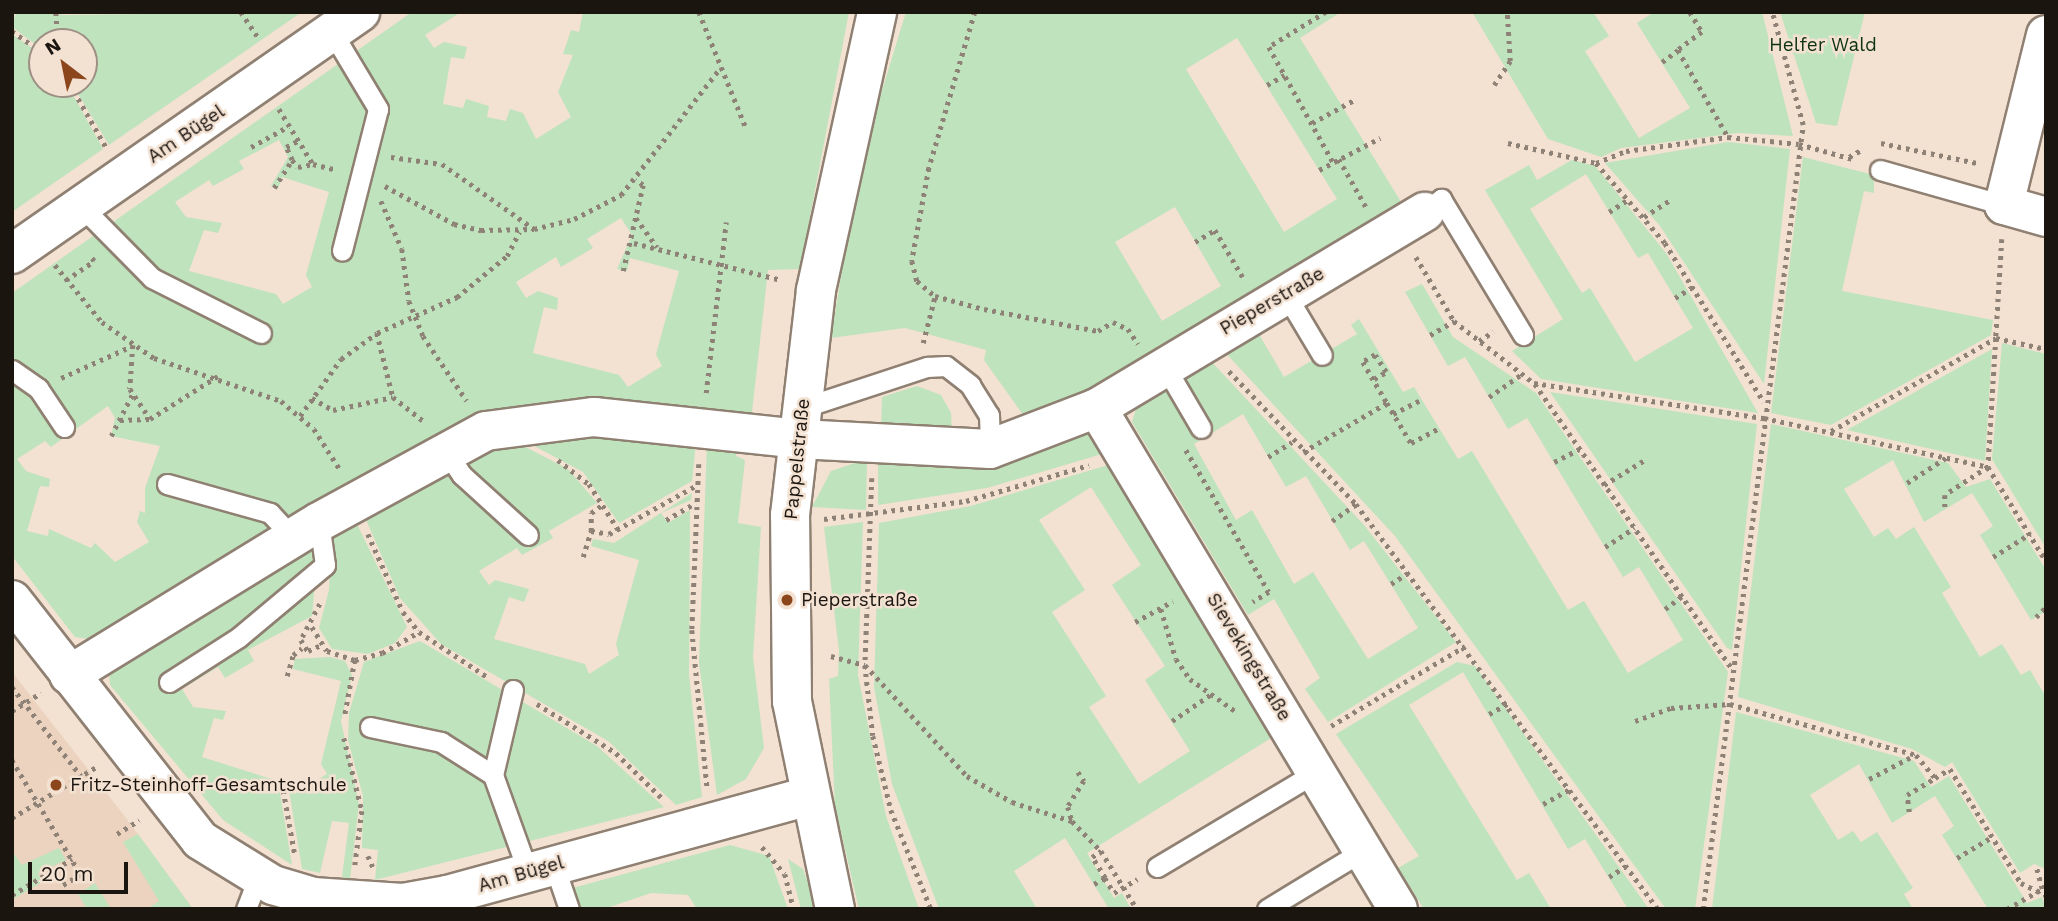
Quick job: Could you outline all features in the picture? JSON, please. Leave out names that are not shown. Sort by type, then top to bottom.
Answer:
[{"type":"street","name":"Pappelstraße","points":[[835,909],[808,796],[789,657],[790,515],[816,290],[877,12]]},
{"type":"street","name":"Am Bügel","points":[[24,246],[346,22]]},
{"type":"street","points":[[2046,35],[2009,189],[2046,216]]},
{"type":"street","name":"Pieperstraße","points":[[800,423],[874,445],[989,449],[1097,408],[1204,340],[1412,221]]},
{"type":"street","name":"Sievekingstraße","points":[[1097,408],[1310,757],[1398,909]]},
{"type":"street","points":[[69,675],[306,530],[445,450],[500,429],[594,417],[701,429],[800,423]]},
{"type":"street","name":"Am Bügel","points":[[12,600],[200,841],[265,892],[349,903],[451,902],[541,869],[711,819],[808,796]]},
{"type":"lane","points":[[342,250],[364,175],[378,109],[346,22]]},
{"type":"lane","points":[[1880,170],[2009,189]]},
{"type":"lane","points":[[1412,221],[1441,199],[1523,335]]},
{"type":"lane","points":[[81,206],[152,278],[261,333]]},
{"type":"lane","points":[[1273,300],[1322,355]]},
{"type":"lane","points":[[1164,365],[1201,428]]},
{"type":"lane","points":[[800,423],[927,367],[946,366],[970,385],[989,415],[989,449]]},
{"type":"lane","points":[[12,370],[38,388],[64,427]]},
{"type":"lane","points":[[445,450],[462,475],[528,536]]},
{"type":"lane","points":[[167,484],[270,513],[306,530],[325,565],[239,637],[169,682]]},
{"type":"lane","points":[[492,775],[513,690]]},
{"type":"lane","points":[[370,727],[441,742],[492,775],[541,869],[569,909]]},
{"type":"lane","points":[[1157,867],[1310,757]]},
{"type":"lane","points":[[1267,909],[1364,850]]},
{"type":"path","points":[[699,12],[747,130]]},
{"type":"path","points":[[975,12],[929,169],[912,261],[917,281],[935,296],[1079,328],[1098,331],[1112,322]]},
{"type":"path","points":[[1326,12],[1269,47],[1312,123],[1361,197]]},
{"type":"path","points":[[1494,85],[1510,61],[1507,12]]},
{"type":"path","points":[[1662,62],[1702,32],[1690,12]]},
{"type":"path","points":[[1703,909],[1803,125],[1772,12]]},
{"type":"path","points":[[12,31],[28,42]]},
{"type":"path","points":[[1678,50],[1728,137]]},
{"type":"path","points":[[298,141],[286,147],[298,167],[313,164],[364,175],[454,224],[519,232],[603,208],[635,180],[721,67]]},
{"type":"path","points":[[1267,85],[1284,75]]},
{"type":"path","points":[[262,81],[313,164]]},
{"type":"path","points":[[78,98],[127,174]]},
{"type":"path","points":[[1312,123],[1356,99]]},
{"type":"path","points":[[251,147],[289,126]]},
{"type":"path","points":[[1508,143],[1596,163],[1626,151],[1728,137],[1799,145],[1849,158],[1880,170]]},
{"type":"path","points":[[1320,170],[1380,138]]},
{"type":"path","points":[[1849,158],[1889,140],[2009,189],[1988,467],[2046,561]]},
{"type":"path","points":[[364,175],[387,157],[424,158],[468,179],[534,229]]},
{"type":"path","points":[[274,188],[292,160]]},
{"type":"path","points":[[1596,163],[1644,217],[1693,286],[1766,404]]},
{"type":"path","points":[[364,175],[402,248],[416,317],[436,360],[500,429],[528,449],[574,469],[618,529]]},
{"type":"path","points":[[623,271],[634,243],[643,185],[635,180]]},
{"type":"path","points":[[1609,212],[1629,199]]},
{"type":"path","points":[[1644,217],[1672,199]]},
{"type":"path","points":[[636,218],[658,247]]},
{"type":"path","points":[[1412,221],[1454,321],[1534,383],[1733,671]]},
{"type":"path","points":[[711,819],[692,630],[701,429],[726,222]]},
{"type":"path","points":[[1195,242],[1214,230],[1273,300]]},
{"type":"path","points":[[300,416],[334,364],[377,333],[416,317],[482,279],[506,256],[519,232]]},
{"type":"path","points":[[634,243],[658,247],[816,290]]},
{"type":"path","points":[[24,246],[65,280],[133,345],[269,395],[300,416],[339,467],[352,504],[403,612],[419,632]]},
{"type":"path","points":[[65,280],[94,261],[91,257]]},
{"type":"path","points":[[1675,298],[1693,286]]},
{"type":"path","points":[[922,347],[935,296]]},
{"type":"path","points":[[1430,334],[1454,321]]},
{"type":"path","points":[[377,333],[393,397],[415,411],[445,450]]},
{"type":"path","points":[[1831,431],[1996,338],[2046,349]]},
{"type":"path","points":[[1204,340],[1292,442],[1356,504],[1465,646],[1658,909]]},
{"type":"path","points":[[38,388],[133,345]]},
{"type":"path","points":[[111,436],[132,395],[133,345]]},
{"type":"path","points":[[1374,379],[1386,372],[1375,355],[1363,362],[1411,443],[1439,428]]},
{"type":"path","points":[[1489,397],[1522,374]]},
{"type":"path","points":[[120,420],[150,419],[218,376]]},
{"type":"path","points":[[1534,383],[1764,418],[1988,467]]},
{"type":"path","points":[[132,395],[150,419]]},
{"type":"path","points":[[312,398],[333,410],[393,397]]},
{"type":"path","points":[[1394,414],[1422,399]]},
{"type":"path","points":[[1303,452],[1387,403]]},
{"type":"path","points":[[1201,428],[1181,442],[1269,592],[1226,620]]},
{"type":"path","points":[[1268,457],[1292,442]]},
{"type":"path","points":[[874,445],[865,665],[891,810],[931,909]]},
{"type":"path","points":[[1554,462],[1579,449]]},
{"type":"path","points":[[790,515],[870,516],[966,501],[1127,454]]},
{"type":"path","points":[[1907,483],[1947,457]]},
{"type":"path","points":[[1604,485],[1643,461]]},
{"type":"path","points":[[1945,509],[1945,495],[1988,467]]},
{"type":"path","points":[[590,531],[618,529],[697,485]]},
{"type":"path","points":[[666,520],[696,503]]},
{"type":"path","points":[[1332,521],[1356,504]]},
{"type":"path","points":[[583,557],[590,531],[591,513],[602,505]]},
{"type":"path","points":[[1605,547],[1634,528]]},
{"type":"path","points":[[1993,557],[2030,534]]},
{"type":"path","points":[[1391,584],[1408,573]]},
{"type":"path","points":[[1665,609],[1682,596]]},
{"type":"path","points":[[2036,617],[2046,607]]},
{"type":"path","points":[[1161,608],[1176,659],[1210,695],[1239,715]]},
{"type":"path","points":[[303,648],[301,634],[312,626],[323,645]]},
{"type":"path","points":[[287,676],[293,655],[303,648],[323,645],[355,660],[343,722]]},
{"type":"path","points":[[1310,757],[1465,646]]},
{"type":"path","points":[[831,656],[865,665],[967,776],[1012,802],[1072,821]]},
{"type":"path","points":[[12,687],[81,776]]},
{"type":"path","points":[[1172,721],[1210,695]]},
{"type":"path","points":[[1489,714],[1507,704]]},
{"type":"path","points":[[1635,721],[1671,708],[1730,705],[1916,755],[1935,778]]},
{"type":"path","points":[[344,730],[362,811],[349,903]]},
{"type":"path","points":[[12,818],[126,749]]},
{"type":"path","points":[[1869,779],[1916,755]]},
{"type":"path","points":[[12,760],[81,874],[62,886]]},
{"type":"path","points":[[1909,812],[1907,794],[1950,769],[2021,883],[2042,889]]},
{"type":"path","points":[[1078,772],[1084,781],[1068,807],[1072,821],[1101,851],[1137,909]]},
{"type":"path","points":[[265,892],[297,867],[282,782]]},
{"type":"path","points":[[1543,804],[1570,789]]},
{"type":"path","points":[[1957,858],[1992,837]]},
{"type":"path","points":[[755,844],[776,858],[794,909]]},
{"type":"path","points":[[1101,851],[1092,857],[1111,888]]},
{"type":"path","points":[[12,895],[72,859]]},
{"type":"path","points":[[1609,877],[1626,866]]},
{"type":"path","points":[[2036,867],[2046,895]]},
{"type":"path","points":[[1094,884],[1105,878]]},
{"type":"path","points":[[2007,909],[2042,889]]},
{"type":"shaded area","name":"Fritz-Steinhoff-Gesamtschule","points":[[12,672],[126,818],[193,909],[12,909]]},
{"type":"green space","points":[[16,12],[67,15],[302,12],[109,145],[80,98],[98,98],[98,28],[28,28],[28,39],[12,27]]},
{"type":"green space","points":[[412,12],[461,12],[425,35],[434,48],[444,42],[467,47],[464,59],[451,57],[443,104],[463,108],[466,99],[489,106],[487,117],[506,121],[510,109],[523,113],[536,139],[571,117],[558,92],[573,55],[563,54],[571,30],[579,32],[583,12],[849,12],[800,269],[768,270],[751,421],[436,436],[97,640],[75,637],[12,556],[12,293]],"holes":[[[279,140],[288,157],[271,186],[278,189],[282,177],[329,192],[306,275],[312,287],[283,304],[276,294],[189,271],[204,230],[218,233],[222,223],[186,217],[175,202],[209,180],[213,186],[244,169],[239,161]],[[621,218],[632,235],[617,269],[627,271],[630,258],[679,271],[656,354],[662,366],[628,387],[619,375],[533,353],[544,307],[557,310],[558,298],[538,291],[526,298],[516,282],[556,257],[561,267],[593,248],[587,239]],[[108,406],[115,418],[111,436],[160,446],[145,488],[145,513],[140,511],[137,522],[149,542],[115,562],[95,543],[91,548],[49,529],[48,536],[27,531],[40,486],[49,487],[50,479],[26,471],[17,459],[45,441],[51,447]]]},
{"type":"green space","points":[[906,12],[1341,12],[1300,38],[1403,205],[1079,398],[1026,419],[984,360],[986,350],[905,328],[831,338],[859,166]],"holes":[[[1237,38],[1337,199],[1284,232],[1186,69]],[[1175,207],[1221,286],[1162,321],[1115,242]]]},
{"type":"green space","points":[[1472,12],[1593,12],[1609,36],[1585,51],[1639,138],[1690,108],[1637,23],[1654,12],[1762,12],[1793,136],[1738,133],[1621,148],[1601,157],[1548,139]]},
{"type":"green space","name":"Helfer Wald","points":[[1780,12],[1865,12],[1837,126],[1816,123]]},
{"type":"green space","points":[[12,34],[28,45],[28,98],[75,98],[103,149],[12,212]]},
{"type":"green space","points":[[1728,142],[1790,149],[1764,384],[1660,226],[1605,163]]},
{"type":"green space","points":[[1803,157],[1874,175],[1874,193],[1864,191],[1842,291],[1993,320],[1991,335],[1831,425],[1771,413]]},
{"type":"green space","points":[[1572,160],[1595,166],[1666,253],[1758,413],[1541,379],[1512,351],[1563,319],[1485,190],[1529,165],[1537,180]],"holes":[[[1586,174],[1638,258],[1648,253],[1693,328],[1635,362],[1590,288],[1582,293],[1530,209]]]},
{"type":"green space","points":[[1422,284],[1453,337],[1536,393],[1728,672],[1695,909],[1666,909],[1395,536],[1221,348],[1256,329],[1284,377],[1357,334],[1351,325],[1359,319],[1403,392],[1414,387],[1458,459],[1472,451],[1568,610],[1584,601],[1628,673],[1683,640],[1639,567],[1623,577],[1527,418],[1508,429],[1465,357],[1448,366],[1405,292]]},
{"type":"green space","points":[[2002,343],[2046,354],[2046,548],[1992,459]]},
{"type":"green space","points":[[1992,349],[1985,461],[1847,430]]},
{"type":"green space","points":[[1209,359],[1364,525],[1456,642],[1328,722],[1305,689],[1320,678],[1274,599],[1248,615],[1132,422],[1139,399]],"holes":[[[1243,414],[1286,487],[1306,476],[1350,550],[1364,541],[1418,628],[1368,659],[1313,572],[1294,584],[1252,510],[1236,520],[1194,444]]]},
{"type":"green space","points":[[917,386],[941,395],[951,413],[952,435],[881,429],[882,397]]},
{"type":"green space","points":[[1550,392],[1757,424],[1732,650],[1727,648]]},
{"type":"green space","points":[[1771,424],[1948,463],[1966,487],[1990,479],[2046,570],[2046,611],[2031,620],[1980,535],[1993,526],[1972,493],[1924,522],[1893,460],[1844,489],[1874,537],[1888,528],[1896,539],[1914,527],[1951,587],[1942,593],[1980,657],[2002,644],[2021,675],[2030,670],[2046,697],[2046,869],[2034,864],[2020,873],[1952,762],[1945,767],[1912,749],[1738,697]]},
{"type":"green space","points":[[1085,433],[1112,451],[987,488],[878,505],[878,462],[1004,461]]},
{"type":"green space","points":[[557,434],[696,442],[692,481],[619,523],[583,472],[523,440]]},
{"type":"green space","points":[[516,442],[568,469],[597,503],[549,531],[553,538],[522,555],[517,548],[479,571],[489,585],[495,580],[529,589],[524,602],[509,597],[494,639],[585,664],[589,674],[619,655],[616,644],[639,560],[591,546],[593,539],[614,543],[692,493],[691,500],[661,513],[668,523],[690,510],[689,674],[702,797],[676,805],[608,741],[441,644],[400,598],[364,515],[484,449]]},
{"type":"green space","points":[[707,443],[737,446],[736,456],[745,460],[738,523],[761,527],[753,657],[764,748],[746,779],[717,795],[699,663]]},
{"type":"green space","points":[[867,459],[866,510],[812,507],[831,471]]},
{"type":"green space","points":[[1118,462],[1279,733],[1087,853],[1114,898],[1122,893],[1131,909],[1109,909],[1065,838],[1014,871],[1037,909],[939,909],[892,784],[874,687],[879,523],[971,506]],"holes":[[[1091,487],[1141,565],[1112,585],[1165,666],[1145,680],[1190,751],[1139,784],[1089,707],[1106,696],[1052,612],[1085,590],[1039,520]]]},
{"type":"green space","points":[[355,520],[407,627],[395,643],[368,654],[332,649],[319,628],[329,590],[331,533]]},
{"type":"green space","points":[[863,522],[858,675],[886,816],[919,909],[859,909],[835,806],[829,679],[838,676],[839,651],[824,527]]},
{"type":"green space","points":[[319,540],[312,616],[248,650],[254,661],[225,678],[218,667],[182,689],[193,707],[226,711],[223,720],[214,718],[202,757],[278,781],[292,865],[223,820],[110,685],[109,673]]},
{"type":"green space","points":[[420,641],[597,746],[664,807],[375,880],[378,850],[362,848],[363,796],[348,740],[349,713],[364,662]]},
{"type":"green space","points":[[330,657],[345,661],[352,675],[341,721],[359,804],[350,879],[342,877],[349,823],[332,821],[320,873],[302,869],[288,784],[295,794],[327,774],[321,764],[341,681],[293,669],[295,659]]},
{"type":"green space","points":[[1457,662],[1475,666],[1649,909],[1628,909],[1585,839],[1568,849],[1463,672],[1409,705],[1517,880],[1529,873],[1551,909],[1424,909],[1398,868],[1419,856],[1336,734]]},
{"type":"green space","points":[[1736,712],[1914,761],[1931,787],[1949,776],[2027,903],[2042,897],[2046,909],[1988,909],[1942,835],[1954,826],[1935,796],[1892,823],[1859,764],[1810,795],[1838,840],[1853,831],[1861,842],[1877,832],[1913,888],[1904,894],[1913,909],[1712,909]]},
{"type":"green space","points":[[138,834],[193,909],[147,909],[159,901],[123,842]]},
{"type":"green space","points":[[730,845],[769,856],[788,909],[697,909],[688,895],[651,893],[604,909],[580,909],[569,889]]},
{"type":"green space","points":[[59,848],[66,860],[38,873],[42,882],[12,900],[12,851],[22,865]]},
{"type":"green space","points":[[788,859],[803,869],[817,909],[801,909]]},
{"type":"green space","points":[[95,883],[111,909],[87,909],[78,894]]},
{"type":"place","name":"Pieperstraße","points":[[787,600]]},
{"type":"place","name":"Fritz-Steinhoff-Gesamtschule","points":[[56,785]]}]
